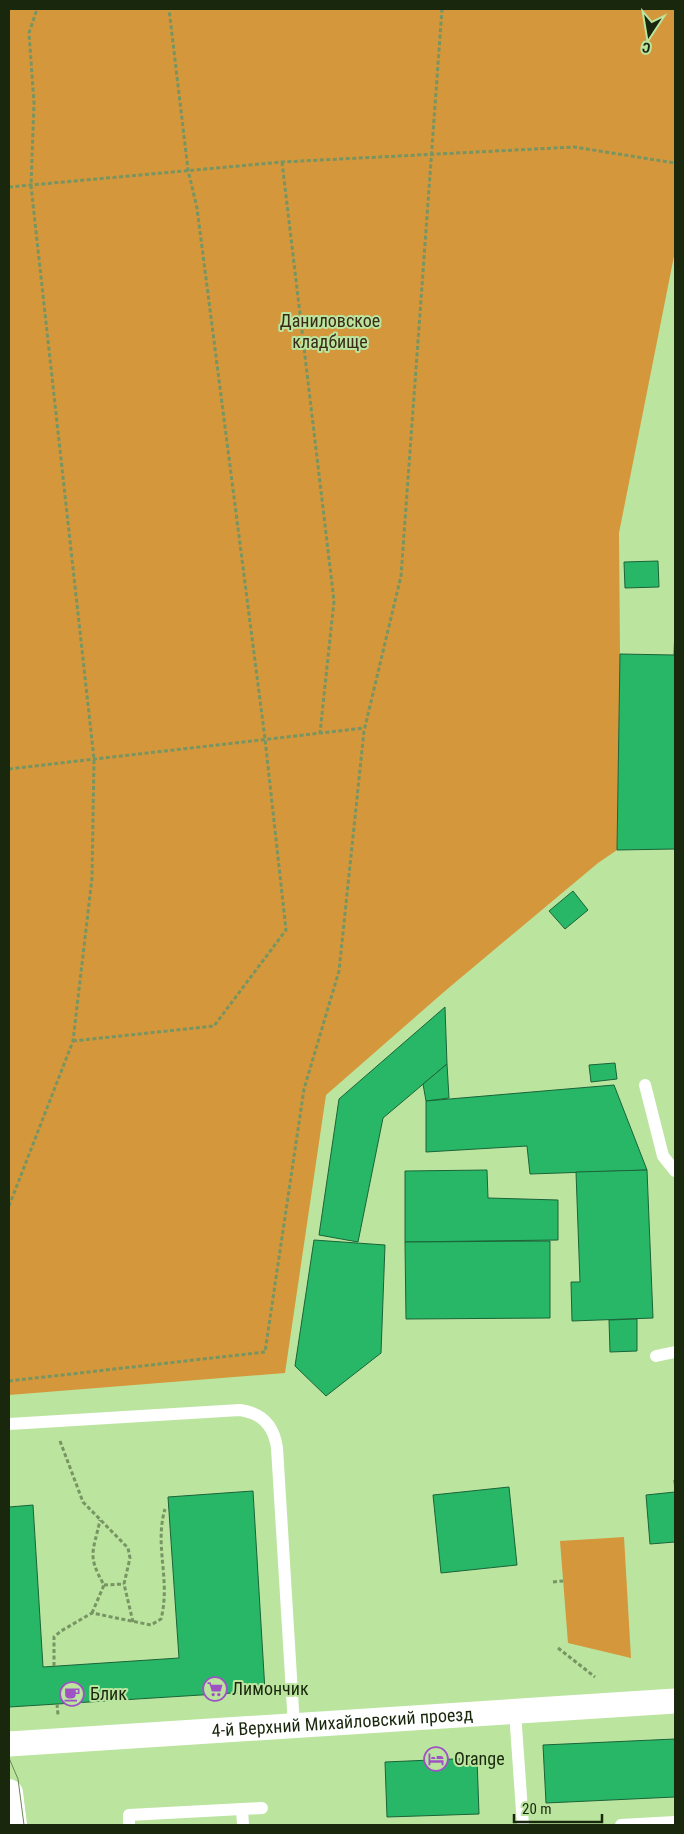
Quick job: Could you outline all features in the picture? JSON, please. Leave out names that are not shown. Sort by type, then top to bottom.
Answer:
[{"type":"street","name":"4-й Верхний Михайловский проезд","points":[[9,1744],[675,1701]]},
{"type":"street","points":[[9,1793],[13,1825]]},
{"type":"lane","points":[[645,1085],[663,1156],[675,1171]]},
{"type":"lane","points":[[663,1156],[675,1161]]},
{"type":"lane","points":[[656,1356],[675,1352]]},
{"type":"lane","points":[[9,1424],[240,1410],[253,1413],[266,1421],[274,1433],[277,1448],[294,1726]]},
{"type":"lane","points":[[515,1712],[523,1825]]},
{"type":"lane","points":[[129,1825],[129,1815],[262,1808]]},
{"type":"lane","points":[[242,1809],[243,1825]]},
{"type":"lane","points":[[621,1825],[675,1822]]},
{"type":"path","points":[[9,1206],[73,1041],[92,878],[94,759],[31,186],[34,103],[29,33],[37,9]]},
{"type":"path","points":[[73,1041],[214,1026],[286,930],[265,739],[197,208],[188,170],[169,9]]},
{"type":"path","points":[[9,1381],[265,1352],[304,1089],[339,971],[364,728],[401,576],[442,9]]},
{"type":"path","points":[[9,187],[282,162],[574,146],[675,163]]},
{"type":"path","points":[[282,162],[334,602],[320,733]]},
{"type":"path","points":[[9,769],[364,728]]},
{"type":"path","points":[[53,1421],[80,1495],[100,1520],[125,1544],[130,1552],[124,1584],[133,1622]]},
{"type":"path","points":[[92,1613],[151,1625],[161,1619],[166,1578],[160,1536],[165,1509]]},
{"type":"path","points":[[100,1520],[92,1558],[93,1567],[104,1585]]},
{"type":"path","points":[[553,1582],[563,1581]]},
{"type":"path","points":[[104,1585],[124,1584]]},
{"type":"path","points":[[54,1666],[54,1637],[92,1613],[104,1585]]},
{"type":"path","points":[[558,1648],[602,1683]]},
{"type":"green space","name":"Даниловское кладбище","points":[[9,9],[675,9],[675,251],[619,533],[620,654],[617,850],[598,863],[445,991],[326,1095],[285,1373],[9,1395]]},
{"type":"green space","points":[[624,1537],[631,1658],[568,1643],[560,1541]]},
{"type":"building","points":[[658,561],[659,587],[625,588],[624,562]]},
{"type":"building","points":[[675,626],[675,849],[617,850],[620,654],[674,655]]},
{"type":"building","points":[[573,891],[588,910],[565,929],[549,911]]},
{"type":"building","points":[[445,1007],[447,1064],[383,1118],[358,1242],[319,1235],[339,1099]]},
{"type":"building","points":[[615,1063],[617,1079],[591,1082],[589,1065]]},
{"type":"building","points":[[447,1064],[449,1098],[426,1101],[423,1084]]},
{"type":"building","points":[[614,1085],[647,1170],[530,1174],[527,1146],[426,1152],[426,1101]]},
{"type":"building","points":[[487,1170],[488,1198],[558,1200],[558,1240],[405,1242],[405,1171]]},
{"type":"building","points":[[647,1170],[653,1318],[572,1321],[571,1282],[580,1282],[576,1172]]},
{"type":"building","points":[[314,1240],[385,1245],[381,1353],[326,1396],[295,1366]]},
{"type":"building","points":[[550,1241],[550,1318],[406,1319],[405,1242]]},
{"type":"building","points":[[637,1319],[637,1351],[610,1352],[609,1320]]},
{"type":"building","points":[[509,1487],[517,1565],[441,1573],[433,1495]]},
{"type":"building","points":[[253,1491],[265,1691],[9,1707],[9,1507],[33,1505],[43,1667],[179,1658],[168,1497]]},
{"type":"building","points":[[675,1492],[675,1542],[650,1544],[646,1495]]},
{"type":"building","points":[[675,1739],[675,1797],[546,1803],[543,1745]]},
{"type":"building","points":[[477,1758],[479,1814],[387,1817],[385,1762]]},
{"type":"tram line","points":[[9,1758],[18,1779],[24,1825]]},
{"type":"place","name":"Лимончик","points":[[215,1689]]},
{"type":"place","name":"Блик","points":[[72,1694]]},
{"type":"place","name":"Orange","points":[[436,1759]]}]
